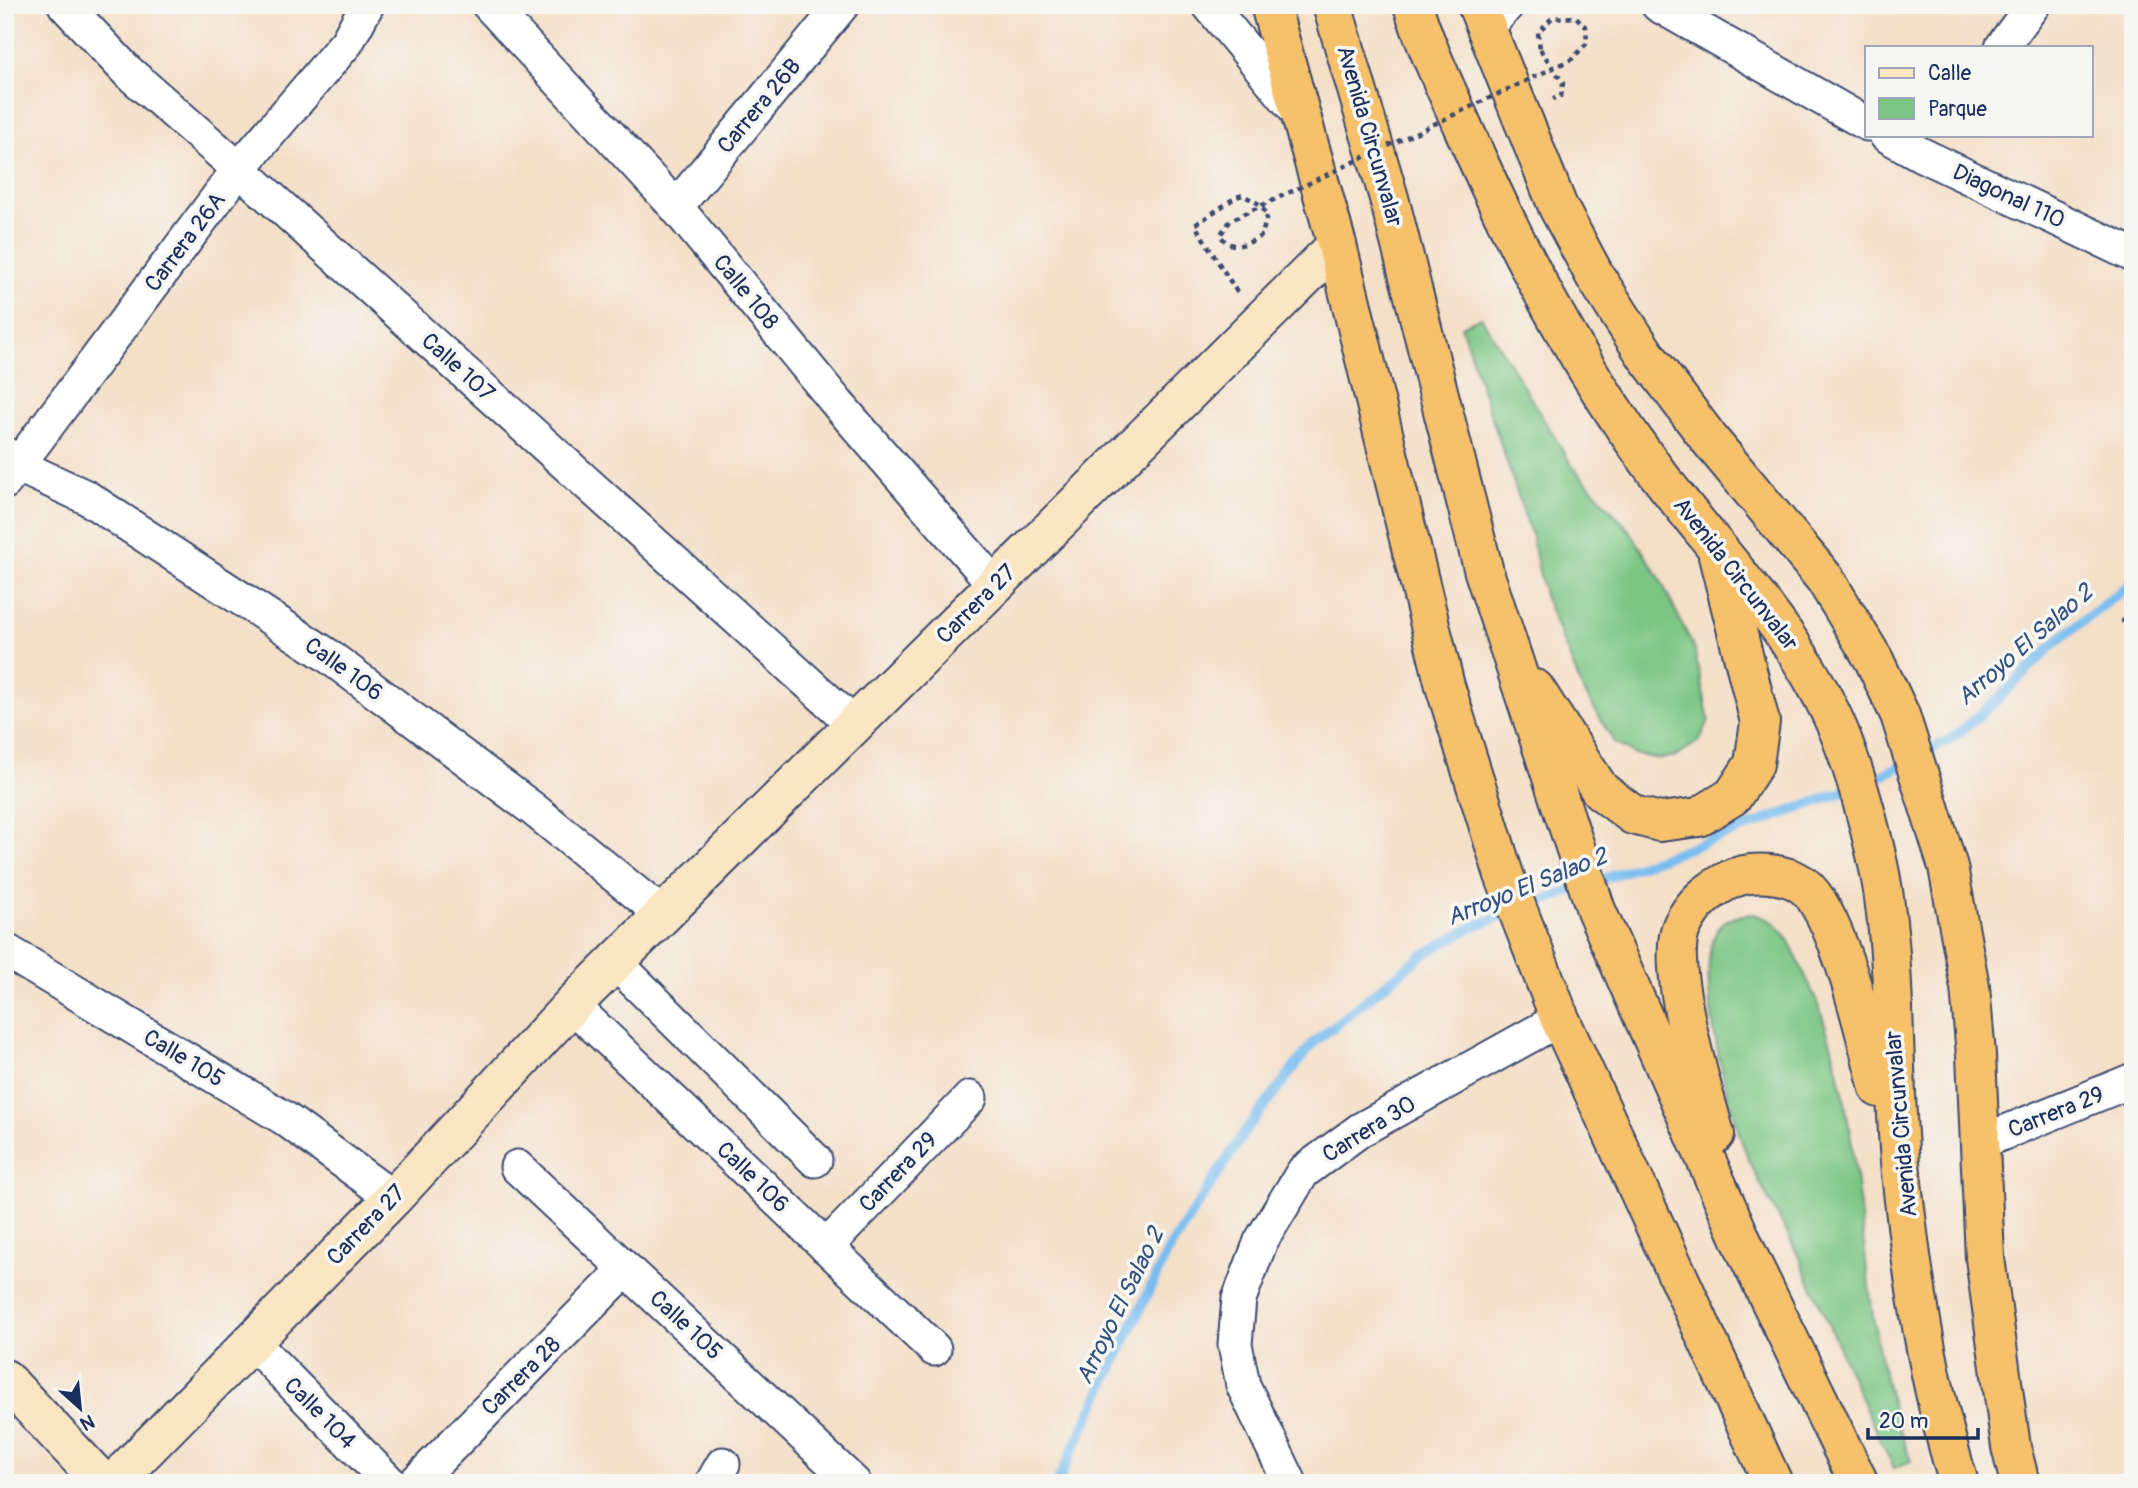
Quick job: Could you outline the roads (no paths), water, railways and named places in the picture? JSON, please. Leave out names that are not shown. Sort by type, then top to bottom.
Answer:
[{"type":"highway","points":[[1270,5],[1337,245],[1445,686],[1504,875],[1560,1019],[1773,1483]]},
{"type":"highway","name":"Avenida Circunvalar","points":[[1332,5],[1389,198],[1484,572],[1575,853],[1596,910],[1748,1255],[1859,1483]]},
{"type":"highway","name":"Avenida Circunvalar","points":[[1413,5],[1497,204],[1555,316],[1594,381],[1654,469],[1762,600],[1795,648],[1841,737],[1884,897],[1901,1173],[1927,1351],[1947,1446],[1959,1483]]},
{"type":"highway","points":[[1490,13],[1558,207],[1595,276],[1644,354],[1709,439],[1825,579],[1874,660],[1900,715],[1925,787],[1948,867],[1970,987],[1985,1258],[2011,1447],[2020,1483]]},
{"type":"highway","points":[[1504,640],[1600,790],[1633,815],[1660,822],[1699,817],[1733,796],[1754,764],[1760,722],[1716,547]]},
{"type":"highway","points":[[1748,1255],[1708,1110],[1680,986],[1676,952],[1682,927],[1706,892],[1739,875],[1775,874],[1803,885],[1825,915],[1863,1026],[1901,1173]]},
{"type":"street","name":"Calle 107","points":[[65,5],[127,71],[855,725]]},
{"type":"street","name":"Carrera 26A","points":[[10,468],[239,169],[347,42],[367,5]]},
{"type":"street","name":"Calle 108","points":[[489,5],[676,207],[837,402],[995,585]]},
{"type":"street","name":"Carrera 26B","points":[[676,207],[842,5]]},
{"type":"street","points":[[1209,5],[1301,116]]},
{"type":"street","points":[[1658,5],[1865,123]]},
{"type":"street","points":[[2003,46],[2033,5]]},
{"type":"street","name":"Diagonal 110","points":[[1890,136],[1930,145],[2133,255]]},
{"type":"street","name":"Carrera 27","points":[[113,1483],[393,1198],[572,1004],[1337,245]]},
{"type":"street","name":"Calle 106","points":[[10,468],[86,497],[327,655],[533,809],[662,914]]},
{"type":"street","name":"Calle 105","points":[[5,950],[284,1118],[393,1198]]},
{"type":"street","points":[[616,963],[815,1160]]},
{"type":"street","name":"Calle 106","points":[[572,1004],[934,1349]]},
{"type":"street","name":"Carrera 30","points":[[1290,1483],[1243,1385],[1235,1344],[1239,1299],[1261,1241],[1304,1172],[1360,1130],[1560,1019]]},
{"type":"street","name":"Carrera 29","points":[[1979,1143],[2133,1080]]},
{"type":"street","name":"Carrera 29","points":[[826,1247],[970,1097]]},
{"type":"street","name":"Calle 105","points":[[517,1167],[854,1483]]},
{"type":"street","name":"Carrera 28","points":[[415,1483],[626,1269]]},
{"type":"street","name":"Calle 104","points":[[252,1342],[390,1483]]},
{"type":"street","points":[[5,1379],[103,1483]]},
{"type":"waterway","name":"Arroyo El Salao 2","points":[[1057,1483],[1169,1249],[1246,1130],[1313,1043],[1421,956],[1474,926],[1854,788],[1917,759],[1956,735],[1996,701],[2057,641],[2133,582]]}]
